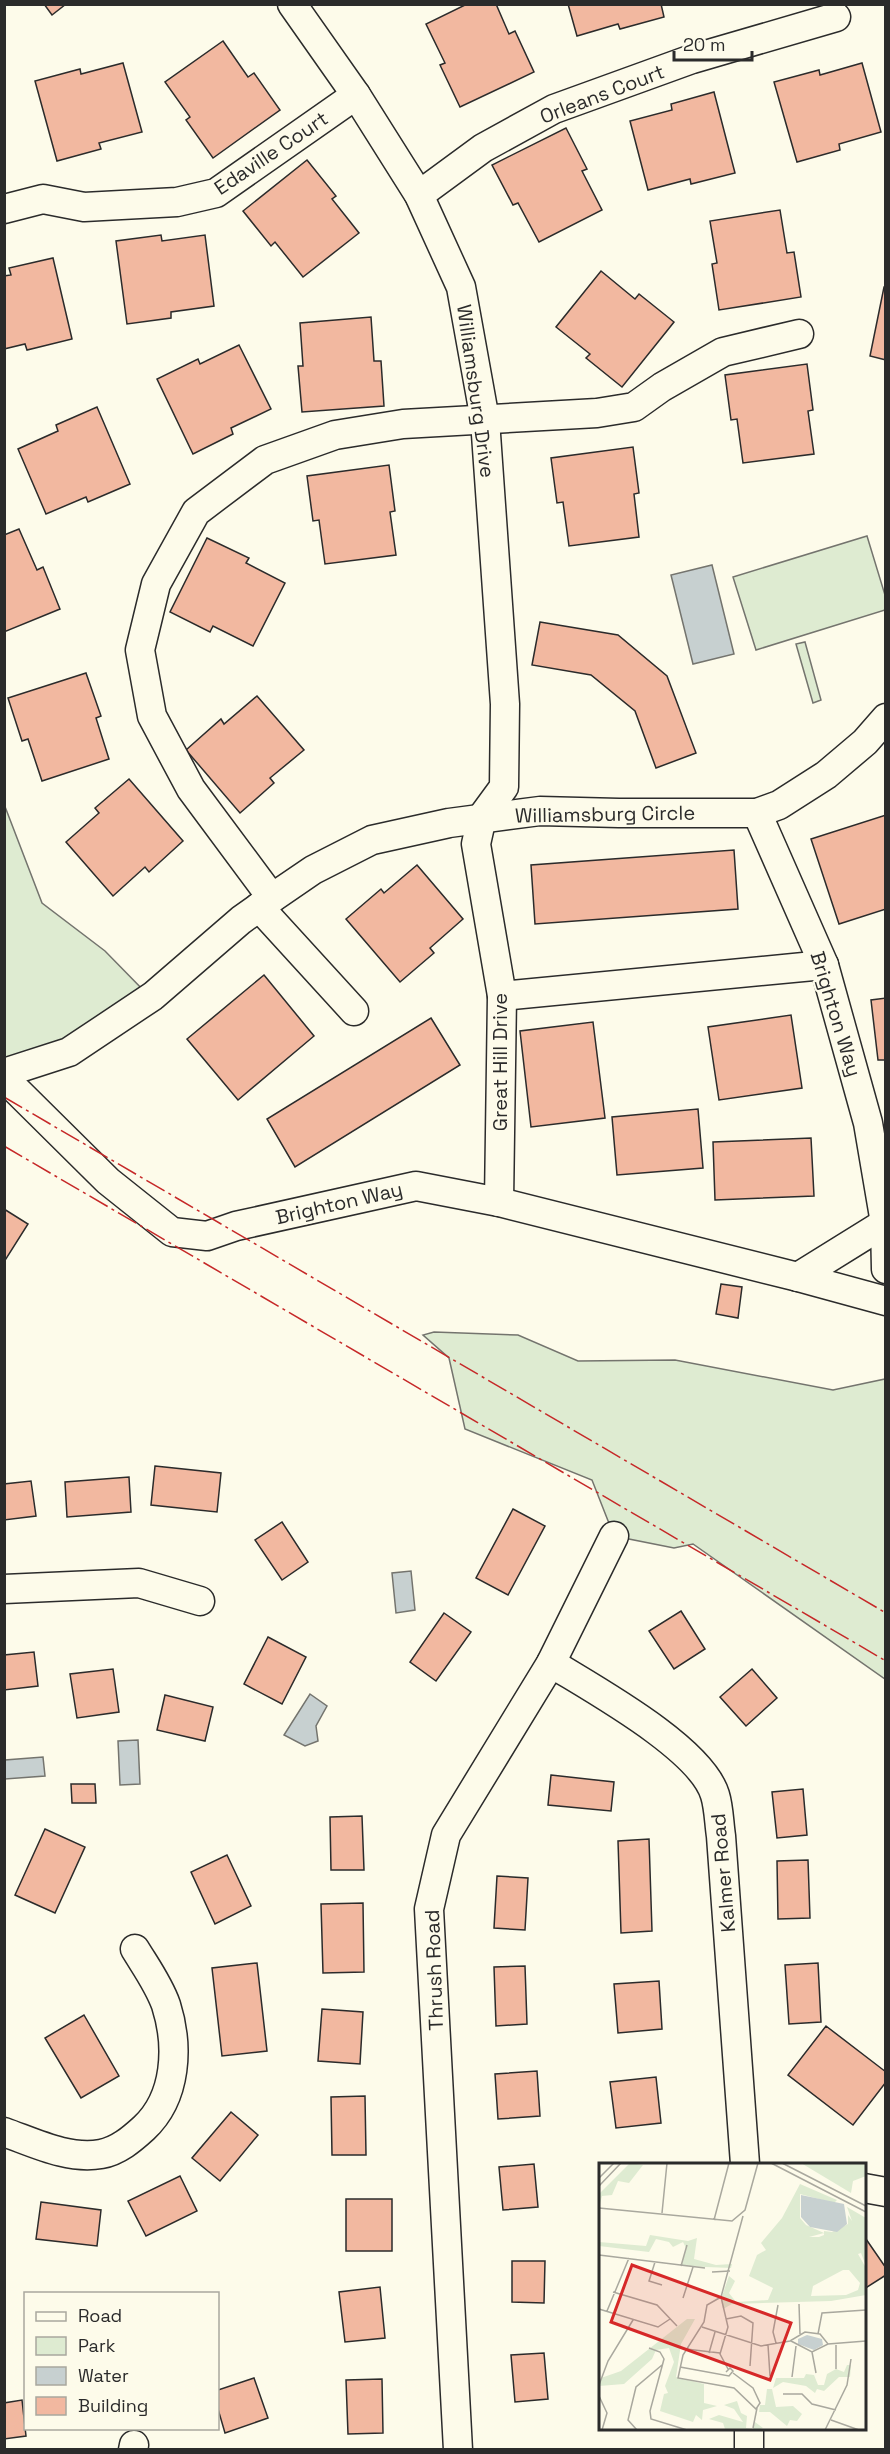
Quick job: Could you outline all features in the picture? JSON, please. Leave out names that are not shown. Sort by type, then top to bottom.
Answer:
[{"type":"street","name":"Williamsburg Drive","points":[[292,4],[356,95],[419,195],[461,287],[485,420],[505,704],[504,788],[482,817]]},
{"type":"street","name":"Orleans Court","points":[[419,195],[483,148],[554,110],[692,59],[836,16]]},
{"type":"street","name":"Edaville Court","points":[[4,209],[43,199],[84,207],[177,202],[216,193],[356,95]]},
{"type":"street","points":[[354,1011],[266,902],[191,789],[152,716],[140,650],[156,584],[196,512],[266,460],[335,435],[403,424],[597,413],[634,407],[662,387],[723,352],[799,334]]},
{"type":"street","name":"Williamsburg Circle","points":[[4,1073],[69,1052],[153,996],[266,902],[313,870],[372,840],[482,817],[540,811],[757,813],[779,805],[826,775],[865,742],[885,718]]},
{"type":"street","name":"Brighton Way","points":[[757,813],[824,965],[868,1123],[885,1223],[885,1269]]},
{"type":"street","name":"Great Hill Drive","points":[[482,817],[476,844],[502,996],[499,1202]]},
{"type":"street","points":[[502,996],[824,965]]},
{"type":"street","name":"Brighton Way","points":[[4,1078],[108,1181],[172,1232],[207,1236],[236,1226],[416,1186],[499,1202],[885,1301]]},
{"type":"street","points":[[798,1277],[885,1223]]},
{"type":"street","name":"Thrush Road","points":[[458,2450],[429,1908],[446,1835],[551,1663],[614,1536]]},
{"type":"street","points":[[4,1589],[139,1583],[200,1601]]},
{"type":"street","name":"Kalmer Road","points":[[551,1663],[647,1722],[702,1770],[715,1794],[721,1836],[745,2163]]},
{"type":"street","points":[[4,2132],[65,2153],[102,2154],[130,2142],[152,2120],[168,2093],[175,2054],[166,2005],[135,1949]]},
{"type":"street","points":[[866,2188],[885,2193]]},
{"type":"street","points":[[749,2430],[749,2450]]},
{"type":"green space","points":[[867,536],[885,595],[885,610],[756,650],[733,577]]},
{"type":"green space","points":[[805,642],[821,700],[813,703],[796,644]]},
{"type":"green space","points":[[4,804],[42,903],[105,951],[146,993],[143,1000],[4,1070]]},
{"type":"green space","points":[[434,1332],[518,1335],[578,1361],[675,1360],[833,1390],[885,1379],[885,1679],[693,1544],[674,1548],[614,1536],[592,1480],[465,1429],[449,1358],[423,1335]]},
{"type":"water","points":[[712,565],[734,654],[693,664],[671,575]]},
{"type":"water","points":[[411,1571],[415,1610],[396,1613],[392,1573]]},
{"type":"water","points":[[310,1694],[327,1706],[316,1726],[318,1741],[305,1746],[284,1735]]},
{"type":"water","points":[[138,1740],[140,1784],[120,1785],[118,1741]]},
{"type":"water","points":[[43,1757],[45,1776],[5,1779],[5,1760]]},
{"type":"building","points":[[44,4],[66,4],[52,15]]},
{"type":"building","points":[[467,4],[496,4],[509,34],[515,31],[534,72],[460,107],[440,65],[445,63],[426,24]]},
{"type":"building","points":[[568,4],[661,4],[664,17],[620,29],[618,24],[577,36]]},
{"type":"building","points":[[223,41],[248,77],[254,73],[280,110],[213,158],[186,120],[190,117],[165,82]]},
{"type":"building","points":[[123,63],[142,132],[99,143],[101,149],[57,161],[35,81],[80,69],[81,74]]},
{"type":"building","points":[[862,63],[881,132],[839,144],[840,150],[797,162],[774,82],[819,70],[820,75]]},
{"type":"building","points":[[714,92],[735,173],[691,184],[690,179],[648,190],[630,121],[672,110],[671,104]]},
{"type":"building","points":[[566,128],[587,169],[582,171],[602,210],[539,242],[518,203],[513,205],[492,165]]},
{"type":"building","points":[[307,160],[336,196],[332,199],[359,233],[303,277],[275,242],[271,246],[243,211]]},
{"type":"building","points":[[780,210],[787,253],[794,252],[801,297],[719,310],[712,264],[717,263],[710,221]]},
{"type":"building","points":[[161,235],[162,241],[205,235],[214,306],[171,312],[171,318],[127,324],[116,241]]},
{"type":"building","points":[[53,258],[72,339],[27,350],[25,344],[4,349],[4,276],[11,275],[9,268]]},
{"type":"building","points":[[601,271],[635,299],[639,294],[674,322],[622,387],[586,358],[590,354],[556,327]]},
{"type":"building","points":[[884,287],[886,287],[886,360],[870,356]]},
{"type":"building","points":[[371,317],[374,361],[381,361],[384,406],[302,412],[298,366],[303,366],[300,323]]},
{"type":"building","points":[[239,345],[271,409],[231,428],[233,434],[193,454],[157,379],[198,359],[200,364]]},
{"type":"building","points":[[807,364],[813,410],[808,411],[814,454],[743,463],[737,419],[731,420],[725,375]]},
{"type":"building","points":[[97,407],[130,484],[88,502],[86,497],[46,514],[18,449],[58,431],[56,425]]},
{"type":"building","points":[[633,447],[639,493],[634,494],[639,537],[569,546],[563,502],[557,503],[551,458]]},
{"type":"building","points":[[389,465],[395,511],[390,512],[396,555],[325,564],[319,520],[313,521],[307,476]]},
{"type":"building","points":[[19,529],[37,570],[43,567],[60,609],[4,632],[4,535]]},
{"type":"building","points":[[207,538],[249,558],[246,563],[285,583],[253,646],[213,626],[210,632],[170,612]]},
{"type":"building","points":[[540,622],[618,635],[667,676],[696,753],[656,768],[635,711],[591,675],[532,665]]},
{"type":"building","points":[[86,673],[101,716],[96,718],[109,759],[42,781],[28,739],[22,741],[8,698]]},
{"type":"building","points":[[257,696],[304,750],[270,778],[274,783],[240,813],[186,750],[221,719],[224,724]]},
{"type":"building","points":[[129,779],[183,841],[149,872],[145,867],[113,896],[66,842],[99,813],[95,808]]},
{"type":"building","points":[[886,815],[886,909],[839,924],[811,839]]},
{"type":"building","points":[[734,850],[738,909],[535,924],[531,865]]},
{"type":"building","points":[[417,865],[463,919],[430,948],[434,953],[400,982],[346,919],[381,889],[384,893]]},
{"type":"building","points":[[264,975],[314,1036],[238,1100],[187,1039]]},
{"type":"building","points":[[886,998],[886,1060],[878,1060],[871,1000]]},
{"type":"building","points":[[791,1015],[802,1088],[719,1100],[708,1027]]},
{"type":"building","points":[[431,1018],[460,1065],[295,1167],[267,1119]]},
{"type":"building","points":[[593,1022],[605,1118],[531,1127],[520,1031]]},
{"type":"building","points":[[698,1109],[703,1168],[617,1175],[612,1117]]},
{"type":"building","points":[[811,1138],[814,1196],[715,1200],[713,1142]]},
{"type":"building","points":[[4,1209],[28,1224],[4,1262]]},
{"type":"building","points":[[721,1284],[742,1287],[738,1318],[716,1314]]},
{"type":"building","points":[[155,1466],[221,1473],[217,1512],[151,1505]]},
{"type":"building","points":[[129,1477],[131,1512],[67,1517],[65,1482]]},
{"type":"building","points":[[31,1481],[36,1516],[4,1520],[4,1484]]},
{"type":"building","points":[[513,1509],[545,1526],[508,1595],[476,1578]]},
{"type":"building","points":[[282,1522],[308,1562],[282,1580],[255,1540]]},
{"type":"building","points":[[681,1611],[705,1649],[674,1669],[649,1631]]},
{"type":"building","points":[[444,1613],[471,1632],[436,1681],[410,1662]]},
{"type":"building","points":[[268,1637],[306,1657],[282,1704],[244,1684]]},
{"type":"building","points":[[34,1652],[38,1686],[4,1690],[4,1655]]},
{"type":"building","points":[[113,1669],[119,1712],[77,1718],[70,1674]]},
{"type":"building","points":[[752,1669],[777,1698],[746,1726],[720,1697]]},
{"type":"building","points":[[165,1695],[213,1707],[205,1741],[157,1730]]},
{"type":"building","points":[[551,1775],[614,1782],[611,1811],[548,1805]]},
{"type":"building","points":[[71,1784],[95,1784],[96,1803],[72,1803]]},
{"type":"building","points":[[803,1789],[807,1835],[777,1838],[772,1792]]},
{"type":"building","points":[[362,1816],[364,1870],[331,1870],[330,1817]]},
{"type":"building","points":[[45,1829],[85,1847],[55,1913],[15,1895]]},
{"type":"building","points":[[649,1839],[652,1931],[621,1933],[618,1841]]},
{"type":"building","points":[[227,1855],[251,1906],[215,1924],[191,1872]]},
{"type":"building","points":[[808,1860],[810,1918],[778,1919],[777,1861]]},
{"type":"building","points":[[497,1876],[528,1878],[525,1930],[494,1928]]},
{"type":"building","points":[[363,1903],[364,1972],[323,1973],[321,1904]]},
{"type":"building","points":[[257,1963],[267,2051],[222,2056],[212,1968]]},
{"type":"building","points":[[818,1963],[821,2022],[789,2024],[785,1965]]},
{"type":"building","points":[[525,1966],[527,2024],[496,2026],[494,1967]]},
{"type":"building","points":[[659,1981],[662,2029],[618,2033],[614,1984]]},
{"type":"building","points":[[322,2009],[363,2012],[360,2064],[318,2061]]},
{"type":"building","points":[[84,2015],[119,2076],[81,2098],[45,2038]]},
{"type":"building","points":[[826,2026],[886,2072],[886,2082],[853,2125],[788,2075]]},
{"type":"building","points":[[537,2071],[540,2116],[498,2119],[495,2074]]},
{"type":"building","points":[[656,2077],[661,2123],[616,2128],[610,2082]]},
{"type":"building","points":[[365,2096],[366,2155],[332,2155],[331,2097]]},
{"type":"building","points":[[231,2112],[258,2135],[220,2181],[192,2158]]},
{"type":"building","points":[[534,2164],[538,2207],[503,2210],[499,2167]]},
{"type":"building","points":[[180,2176],[197,2211],[146,2236],[128,2201]]},
{"type":"building","points":[[346,2199],[392,2199],[392,2251],[346,2251]]},
{"type":"building","points":[[41,2202],[101,2210],[97,2246],[36,2239]]},
{"type":"building","points":[[866,2239],[886,2268],[886,2275],[866,2288]]},
{"type":"building","points":[[512,2261],[545,2261],[544,2303],[512,2302]]},
{"type":"building","points":[[380,2287],[385,2338],[345,2342],[339,2292]]},
{"type":"building","points":[[544,2353],[548,2399],[515,2402],[511,2355]]},
{"type":"building","points":[[254,2378],[268,2418],[225,2433],[219,2412],[219,2390]]},
{"type":"building","points":[[382,2379],[383,2433],[348,2434],[346,2380]]},
{"type":"building","points":[[22,2400],[26,2436],[4,2439],[4,2403]]},
{"type":"power","points":[[4,1097],[886,1613]]},
{"type":"power","points":[[4,1146],[886,1661]]}]
